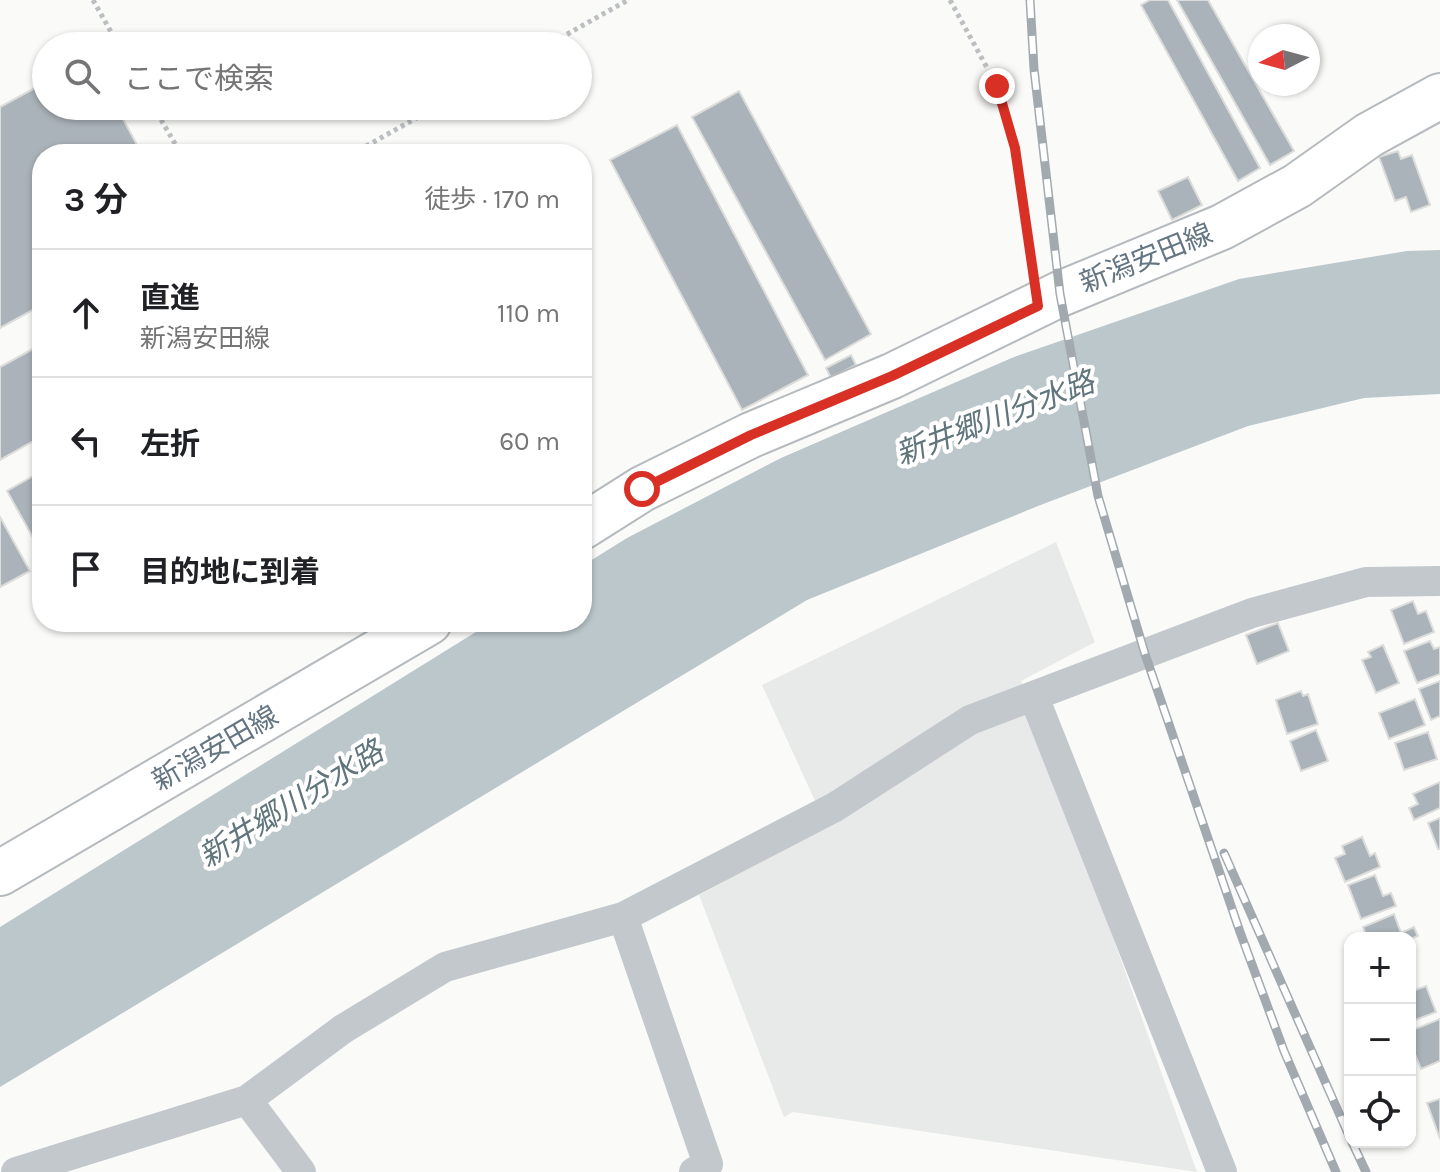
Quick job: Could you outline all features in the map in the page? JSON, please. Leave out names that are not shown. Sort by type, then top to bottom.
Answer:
[{"type":"main road","name":"新潟安田線","points":[[592,521],[642,489],[751,435],[892,376],[1060,294],[1222,227],[1297,186],[1369,135],[1440,96]]},
{"type":"main road","name":"新潟安田線","points":[[0,873],[412,632]]},
{"type":"street","points":[[16,1172],[59,1165],[247,1100],[343,1029],[445,967],[623,917],[835,807],[970,720],[1252,613],[1366,582],[1440,581]]},
{"type":"street","points":[[1034,697],[1222,1172]]},
{"type":"street","points":[[623,917],[704,1169]]},
{"type":"street","points":[[247,1100],[301,1172]]},
{"type":"path","points":[[93,0],[111,32]]},
{"type":"path","points":[[571,32],[628,0]]},
{"type":"path","points":[[950,0],[997,86],[1015,148],[1038,306]]},
{"type":"path","points":[[161,120],[175,144]]},
{"type":"path","points":[[370,144],[413,120]]},
{"type":"shaded area","points":[[1056,542],[1095,642],[1021,681],[1197,1172],[793,1112],[784,1117],[699,895],[827,827],[762,685]]},
{"type":"water","name":"新井郷川分水路","points":[[1440,250],[1440,394],[1364,398],[1248,426],[1038,506],[807,600],[0,1087],[0,927],[476,632],[592,632],[592,560],[627,538],[781,458],[1014,357],[1239,279],[1407,251]]},
{"type":"building","points":[[1150,0],[1168,0],[1260,168],[1238,181],[1141,5]]},
{"type":"building","points":[[1177,0],[1208,0],[1248,70],[1248,96],[1263,96],[1294,151],[1270,165]]},
{"type":"building","points":[[32,90],[32,120],[124,120],[137,144],[32,144],[32,310],[0,328],[0,107]]},
{"type":"building","points":[[739,91],[871,334],[825,360],[692,117]]},
{"type":"building","points":[[677,125],[808,375],[742,410],[610,160]]},
{"type":"building","points":[[1398,151],[1401,159],[1412,155],[1430,205],[1411,212],[1406,197],[1395,201],[1379,157]]},
{"type":"building","points":[[1188,177],[1202,205],[1172,220],[1158,191]]},
{"type":"building","points":[[32,349],[32,442],[0,460],[0,367]]},
{"type":"building","points":[[851,355],[856,365],[831,378],[826,368]]},
{"type":"building","points":[[32,477],[32,536],[7,491]]},
{"type":"building","points":[[0,517],[30,571],[0,587]]},
{"type":"building","points":[[1413,601],[1418,614],[1426,611],[1434,632],[1404,644],[1391,610]]},
{"type":"building","points":[[1278,623],[1289,651],[1257,664],[1246,635]]},
{"type":"building","points":[[1430,641],[1434,649],[1440,647],[1440,674],[1417,683],[1404,651]]},
{"type":"building","points":[[1383,645],[1399,683],[1376,693],[1362,660],[1371,657],[1368,652]]},
{"type":"building","points":[[1440,681],[1440,716],[1431,720],[1419,689]]},
{"type":"building","points":[[1301,691],[1303,696],[1308,694],[1318,724],[1287,734],[1276,700]]},
{"type":"building","points":[[1415,699],[1425,725],[1389,739],[1379,713]]},
{"type":"building","points":[[1316,730],[1328,761],[1301,771],[1290,741]]},
{"type":"building","points":[[1428,732],[1437,759],[1404,770],[1395,743]]},
{"type":"building","points":[[1440,782],[1440,808],[1414,820],[1409,808],[1418,804],[1413,794]]},
{"type":"building","points":[[1440,818],[1440,849],[1438,849],[1428,823]]},
{"type":"building","points":[[1362,837],[1370,856],[1375,853],[1380,867],[1345,882],[1335,858],[1345,854],[1342,846]]},
{"type":"building","points":[[1375,875],[1383,896],[1391,893],[1396,906],[1361,919],[1348,885]]},
{"type":"building","points":[[1394,914],[1401,932],[1365,932],[1363,927]]},
{"type":"building","points":[[1426,986],[1436,1012],[1416,1020],[1416,1004],[1416,990]]},
{"type":"building","points":[[1440,1019],[1440,1061],[1421,1069],[1416,1057],[1416,1029]]},
{"type":"building","points":[[1440,1099],[1440,1139],[1427,1103]]},
{"type":"railway","points":[[1030,0],[1034,69],[1060,294],[1098,496],[1145,654],[1240,932],[1284,1051],[1336,1172]]},
{"type":"railway","points":[[1224,853],[1344,1124]]},
{"type":"railway","points":[[1355,1148],[1366,1172]]},
{"type":"route","points":[[642,489],[751,435],[892,376],[1038,306],[1015,148],[997,86]]}]
